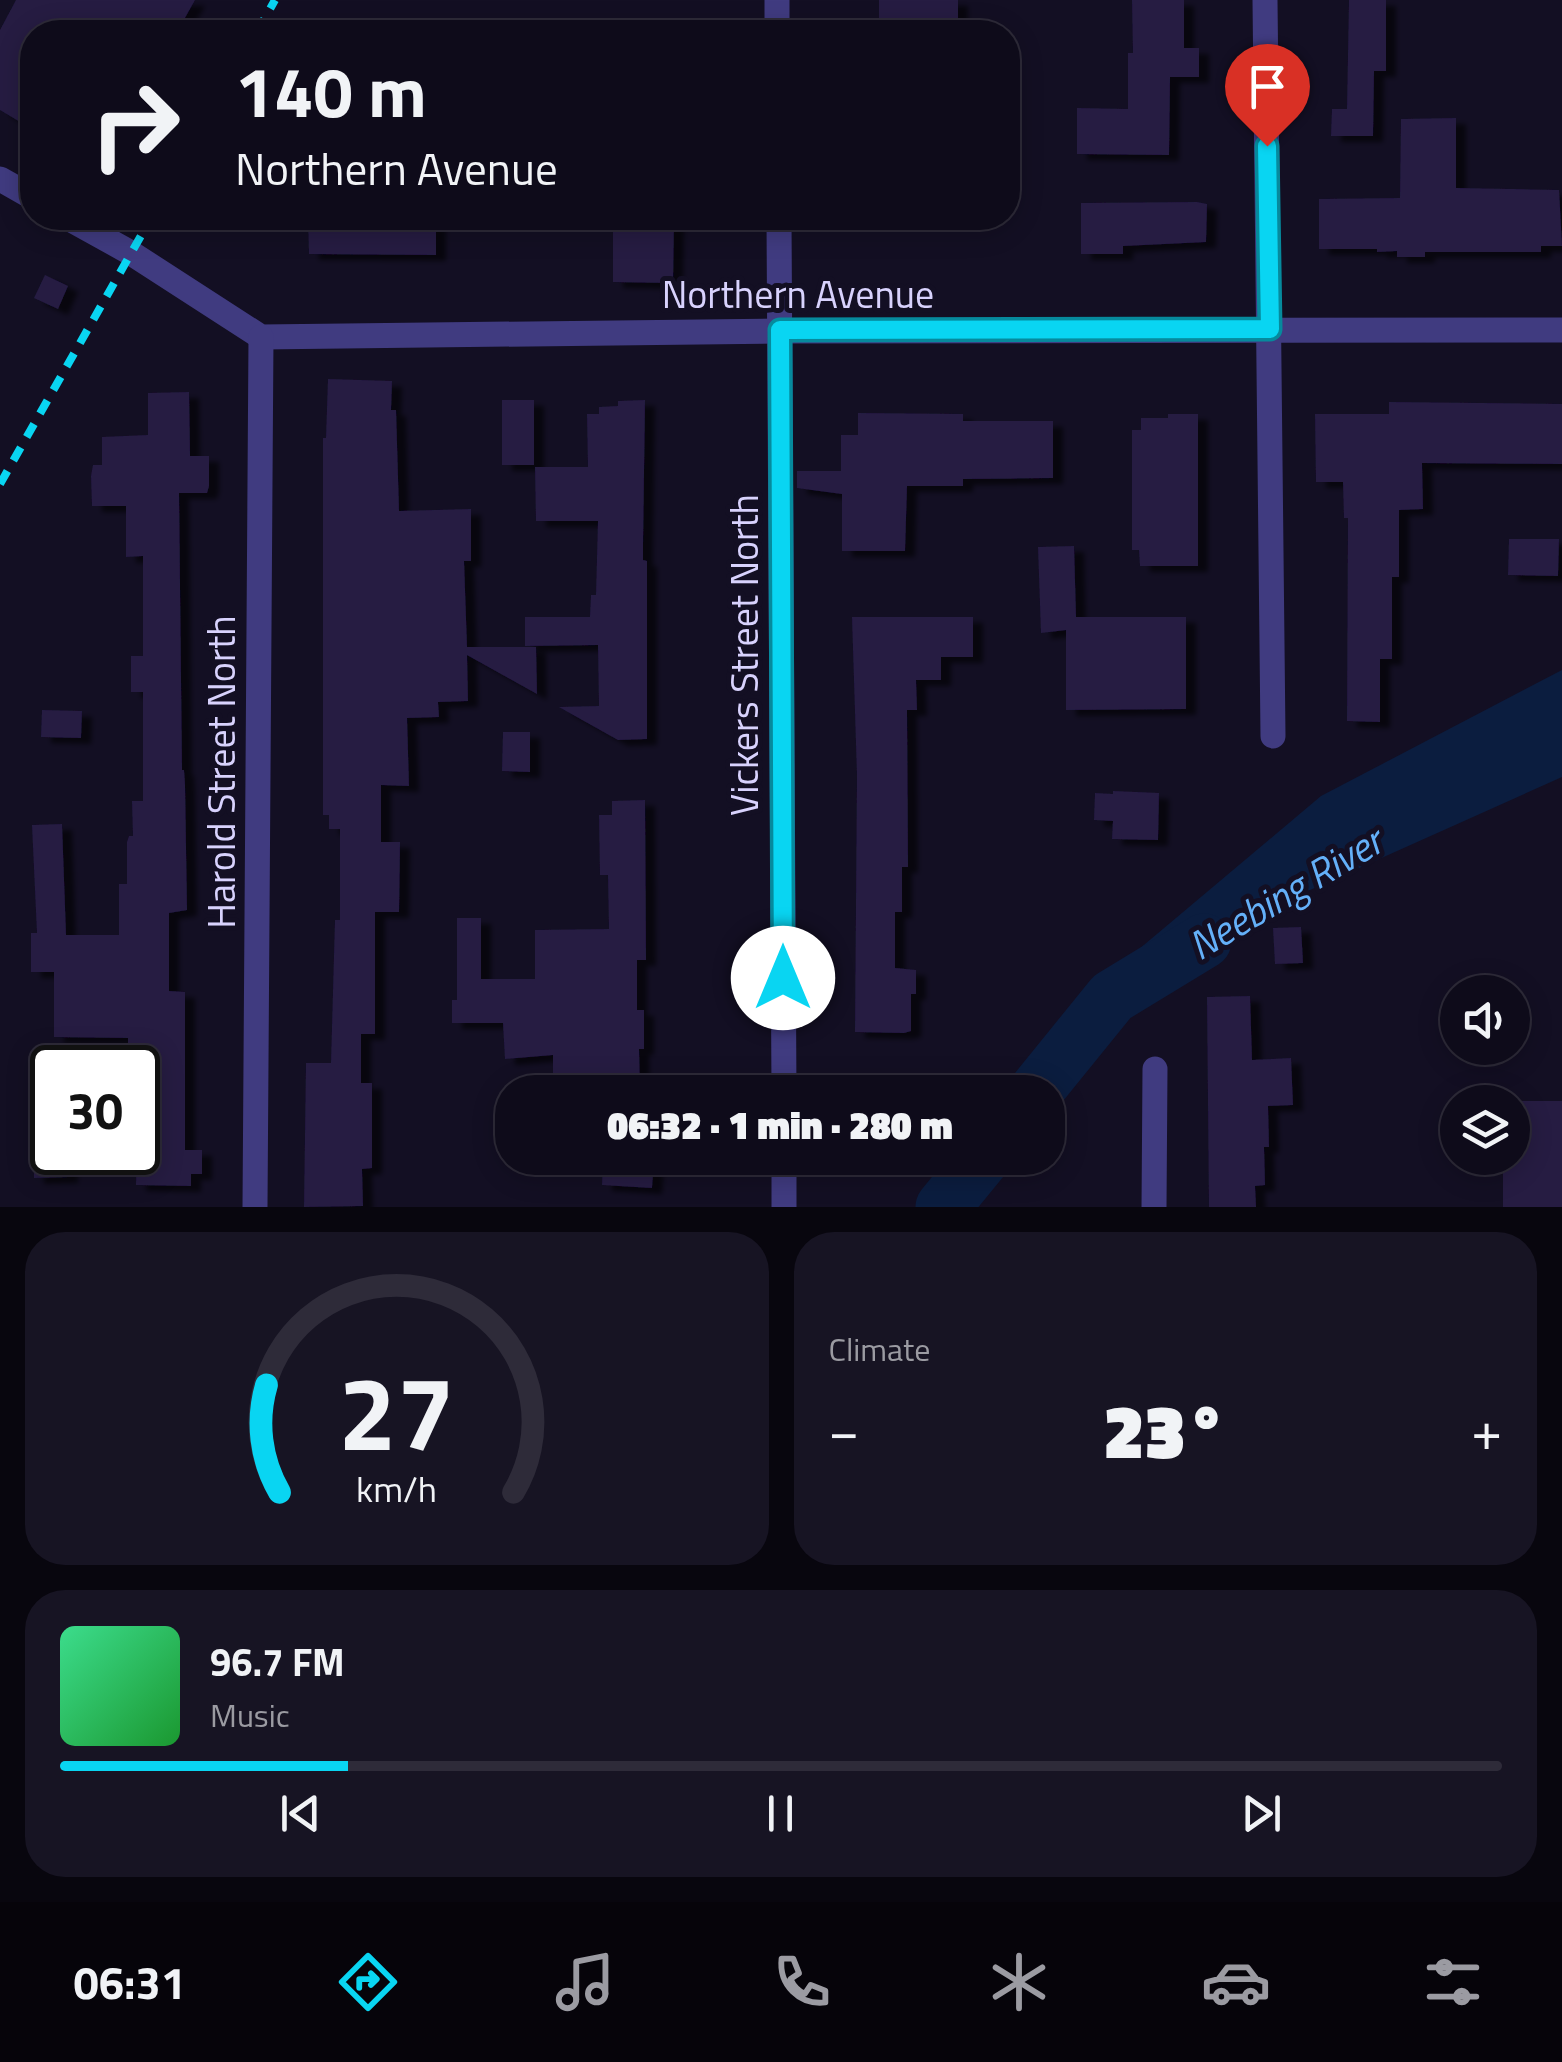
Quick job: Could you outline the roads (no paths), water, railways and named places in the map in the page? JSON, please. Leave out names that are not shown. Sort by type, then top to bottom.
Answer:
[{"type":"street","points":[[1266,0],[1272,736]]},
{"type":"street","points":[[89,230],[261,337]]},
{"type":"street","name":"Vickers Street North","points":[[778,230],[784,1075]]},
{"type":"street","name":"Northern Avenue","points":[[261,337],[780,330],[1562,330]]},
{"type":"street","name":"Harold Street North","points":[[256,1207],[261,337]]},
{"type":"street","points":[[1154,1069],[1154,1207]]},
{"type":"street","points":[[784,1175],[784,1207]]},
{"type":"water","points":[[1562,670],[1562,777],[1281,903],[1151,996],[1132,955],[1321,796]]},
{"type":"waterway","name":"Neebing River","points":[[1049,1075],[1112,997],[1204,941]]},
{"type":"waterway","name":"Neebing River","points":[[943,1207],[969,1175]]},
{"type":"railway","points":[[264,20],[275,0]]},
{"type":"railway","points":[[0,484],[144,230]]}]
